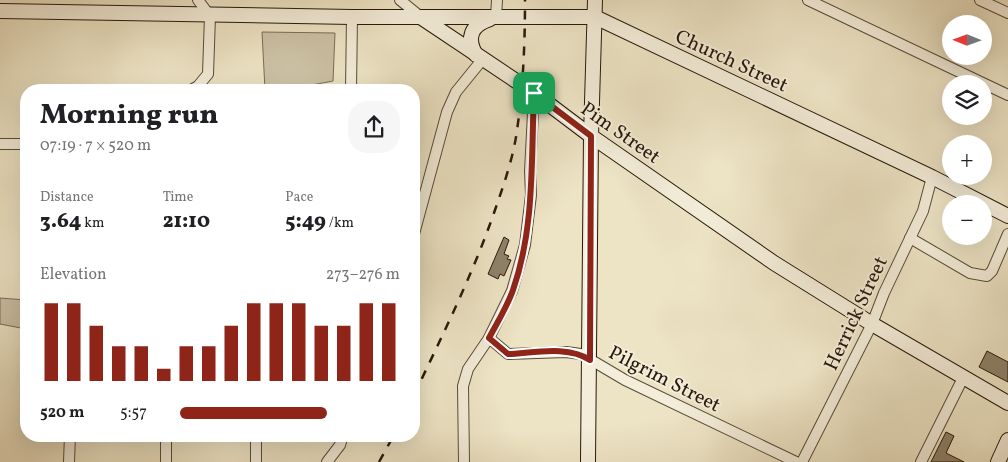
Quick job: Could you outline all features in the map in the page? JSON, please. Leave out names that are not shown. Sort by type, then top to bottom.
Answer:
[{"type":"main road","points":[[588,462],[591,136],[595,0]]},
{"type":"main road","points":[[0,11],[210,16],[422,18]]},
{"type":"main road","name":"Church Street","points":[[422,18],[595,16],[932,177],[1008,216]]},
{"type":"main road","points":[[479,58],[471,46],[470,38],[474,29],[481,22],[496,17]]},
{"type":"main road","name":"Pim Street","points":[[422,18],[479,58],[534,93],[591,136],[774,263],[872,324],[964,376],[1007,404]]},
{"type":"main road","points":[[998,462],[1008,440]]},
{"type":"street","points":[[198,0],[210,16],[208,74],[200,84]]},
{"type":"street","points":[[400,0],[422,18]]},
{"type":"street","points":[[496,17],[497,0]]},
{"type":"street","points":[[808,0],[1008,95]]},
{"type":"street","points":[[980,0],[1008,13]]},
{"type":"street","points":[[351,84],[352,17]]},
{"type":"street","points":[[420,212],[447,112],[456,92],[479,58]]},
{"type":"street","points":[[464,462],[464,386],[468,368],[489,338],[512,291],[525,246],[531,196],[530,172],[534,93]]},
{"type":"street","points":[[0,144],[20,144]]},
{"type":"street","name":"Herrick Street","points":[[802,462],[872,324],[884,293],[923,210],[932,177]]},
{"type":"street","points":[[910,238],[970,273],[986,276],[992,271],[1008,234]]},
{"type":"street","name":"Pilgrim Street","points":[[489,338],[508,354],[566,352],[581,354],[625,380],[796,462]]},
{"type":"street","points":[[921,462],[964,376]]},
{"type":"street","points":[[69,462],[70,442]]},
{"type":"street","points":[[166,442],[166,462]]},
{"type":"street","points":[[256,442],[256,462]]},
{"type":"street","points":[[327,462],[341,442]]},
{"type":"shaded area","points":[[262,32],[335,33],[333,81],[317,84],[265,84]]},
{"type":"shaded area","points":[[0,298],[20,300],[20,328],[0,324]]},
{"type":"building","points":[[504,237],[509,240],[504,254],[509,256],[507,259],[511,260],[504,276],[500,274],[498,279],[488,274]]},
{"type":"building","points":[[987,351],[1008,362],[1008,382],[979,367]]},
{"type":"building","points":[[946,432],[954,436],[946,453],[964,462],[931,462]]},
{"type":"railway","points":[[420,382],[477,257],[510,165],[520,103],[525,0]]},
{"type":"railway","points":[[379,462],[390,442]]},
{"type":"route","points":[[534,93],[591,136],[590,360],[581,354],[566,352],[508,354],[489,338],[512,291],[525,246],[531,196],[530,172],[534,93]]}]
